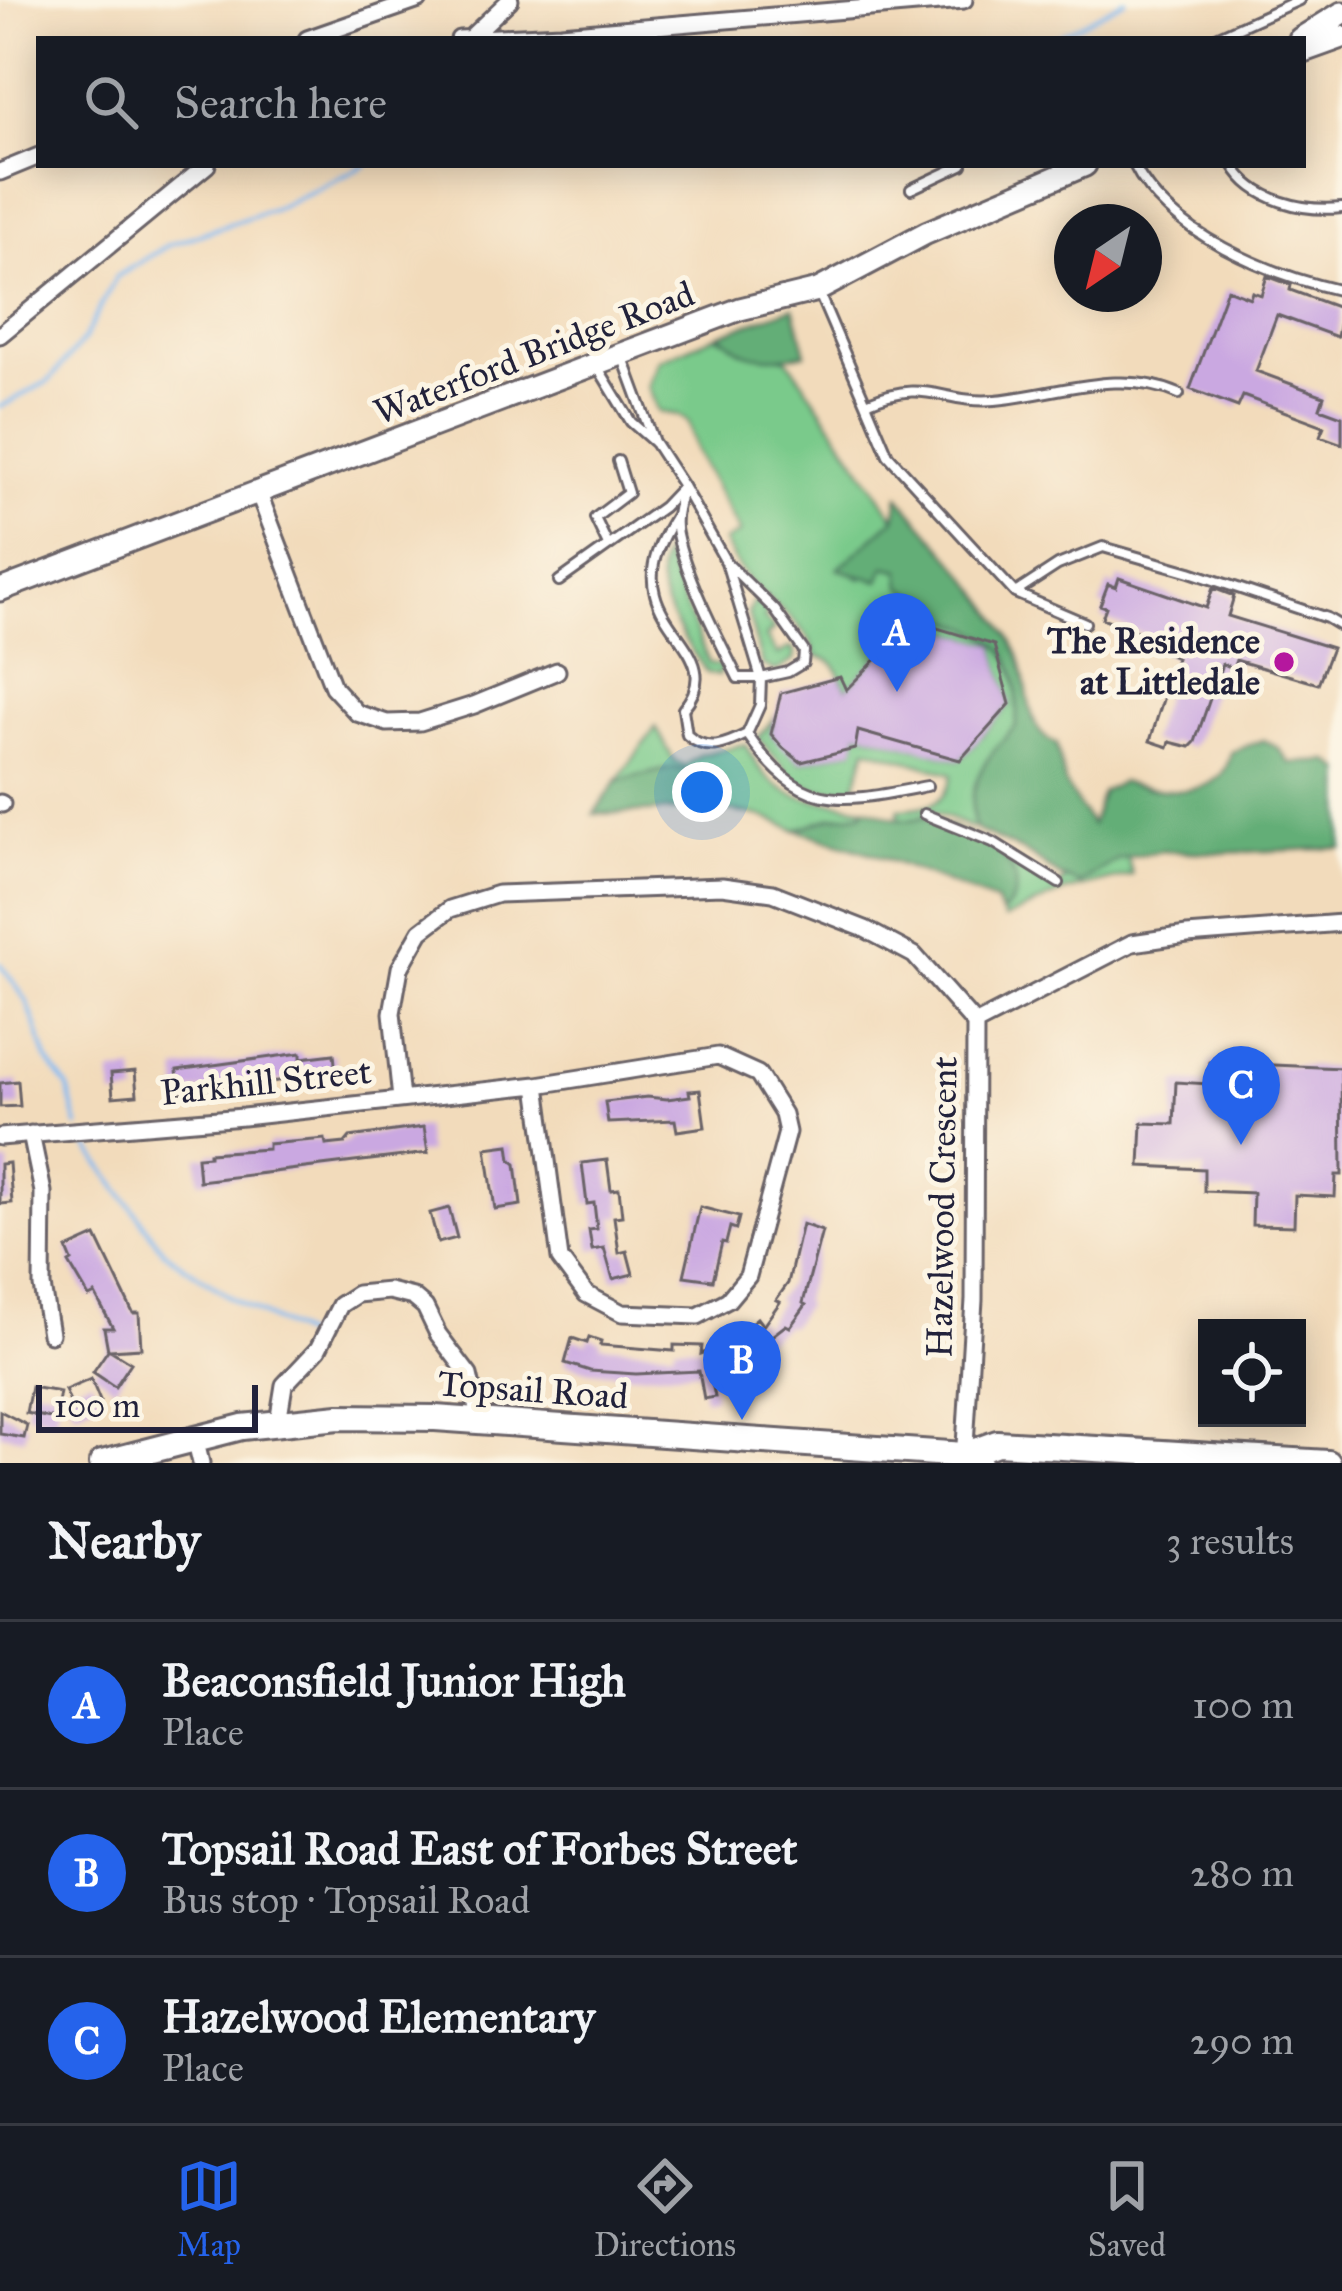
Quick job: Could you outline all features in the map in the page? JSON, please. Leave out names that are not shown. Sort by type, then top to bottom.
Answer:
[{"type":"main road","points":[[1321,40],[1342,13]]},
{"type":"main road","name":"Waterford Bridge Road","points":[[0,590],[740,309],[818,290],[1059,170]]},
{"type":"main road","name":"Topsail Road","points":[[102,1463],[278,1422],[358,1418],[480,1422],[969,1460],[997,1443],[1328,1463]]},
{"type":"street","points":[[316,36],[418,0]]},
{"type":"street","points":[[467,36],[510,0]]},
{"type":"street","points":[[513,36],[964,0]]},
{"type":"street","points":[[0,172],[36,157]]},
{"type":"street","points":[[0,335],[203,168]]},
{"type":"street","points":[[260,494],[333,687],[357,713],[387,723],[420,722],[556,671]]},
{"type":"street","name":"Hazelwood Crescent","points":[[401,1099],[392,1013],[400,968],[422,931],[450,909],[498,894],[722,886],[773,893],[865,929],[914,955],[975,1024],[969,1460]]},
{"type":"street","points":[[975,1024],[1132,943],[1187,934],[1342,923]]},
{"type":"street","name":"Parkhill Street","points":[[0,1137],[538,1085],[718,1056],[758,1074],[783,1114],[788,1132],[748,1276],[728,1300],[698,1316],[622,1313],[600,1305],[576,1283],[556,1243],[538,1085]]},
{"type":"street","points":[[31,1134],[44,1192],[42,1286],[50,1334]]},
{"type":"street","points":[[278,1422],[284,1385],[318,1349],[340,1306],[357,1294],[389,1291],[413,1297],[425,1307],[438,1334],[469,1375],[480,1422]]},
{"type":"street","points":[[195,1438],[201,1463]]},
{"type":"lane","points":[[1219,36],[1299,0]]},
{"type":"lane","points":[[911,189],[956,168]]},
{"type":"lane","points":[[1136,168],[1159,203],[1202,234],[1258,263],[1342,291]]},
{"type":"lane","points":[[1236,168],[1250,185],[1280,201],[1309,209],[1342,208]]},
{"type":"lane","points":[[818,290],[888,455],[1015,593],[1085,623]]},
{"type":"lane","points":[[622,355],[655,443],[683,486],[726,562],[761,678],[760,705],[747,734],[713,747],[698,745],[687,735],[683,709],[699,689],[698,677],[694,662],[663,613],[652,571],[683,486]]},
{"type":"lane","points":[[596,365],[631,422],[655,443]]},
{"type":"lane","points":[[866,403],[896,391],[991,400],[1118,382],[1157,384],[1180,394]]},
{"type":"lane","points":[[608,545],[595,518],[628,494],[618,460]]},
{"type":"lane","points":[[559,581],[663,508],[683,486]]},
{"type":"lane","points":[[676,514],[677,533],[738,678],[788,672],[803,663],[804,651],[775,610],[726,562]]},
{"type":"lane","points":[[1015,593],[1058,565],[1103,547],[1190,572],[1342,627]]},
{"type":"lane","points":[[747,734],[779,776],[791,786],[822,797],[867,796],[927,786]]},
{"type":"lane","points":[[924,814],[1010,850],[1059,883]]},
{"type":"green space","points":[[794,307],[806,353],[757,356],[715,336]]},
{"type":"green space","points":[[715,336],[741,351],[787,358],[895,518],[839,569],[850,570],[861,579],[885,566],[900,570],[902,586],[928,604],[931,613],[990,639],[1010,662],[1016,726],[996,748],[975,785],[975,829],[931,811],[915,821],[898,818],[899,809],[941,798],[952,774],[867,748],[856,784],[848,790],[817,789],[797,782],[758,738],[773,719],[771,735],[801,762],[854,749],[858,731],[960,760],[1010,704],[994,645],[914,621],[846,690],[834,664],[817,657],[796,623],[742,572],[724,542],[740,533],[696,452],[688,422],[658,412],[648,386],[659,360]]},
{"type":"green space","points":[[899,496],[979,591],[1006,632],[1022,664],[1038,729],[1056,743],[1065,784],[1091,825],[1102,792],[1121,782],[1153,789],[1202,787],[1216,780],[1231,752],[1263,740],[1278,748],[1290,763],[1330,761],[1342,770],[1342,848],[1162,851],[1118,859],[1080,884],[975,829],[973,798],[980,771],[1016,726],[1010,662],[990,639],[931,613],[928,604],[902,586],[900,570],[885,567],[879,581],[838,569],[895,518]]},
{"type":"green space","points":[[663,553],[709,663],[722,666],[718,676],[707,673],[664,601],[659,569]]},
{"type":"green space","points":[[754,601],[768,612],[764,618],[774,629],[766,637],[778,655],[791,648],[795,653],[794,660],[776,671],[762,665],[748,614]]},
{"type":"green space","points":[[656,727],[674,761],[685,766],[700,755],[745,744],[756,764],[781,788],[809,799],[864,807],[863,813],[832,817],[796,830],[722,809],[695,772],[673,768],[617,781]]},
{"type":"green space","points":[[673,768],[695,772],[722,809],[594,814],[617,781]]},
{"type":"green space","points":[[864,807],[901,819],[923,817],[991,846],[1015,880],[1011,903],[1001,913],[995,902],[876,855],[796,830],[832,817],[863,813]]},
{"type":"green space","points":[[994,848],[1059,886],[1066,878],[1081,884],[1128,857],[1132,875],[1064,892],[1004,919],[1001,913],[1014,898],[1015,880]]},
{"type":"building","points":[[1267,276],[1342,309],[1337,337],[1277,315],[1256,371],[1324,396],[1320,408],[1342,416],[1342,444],[1320,436],[1324,426],[1243,396],[1238,407],[1190,389],[1227,289],[1250,298],[1252,292],[1261,295]]},
{"type":"building","name":"The Residence at Littledale","points":[[1119,578],[1206,608],[1213,588],[1234,596],[1228,616],[1332,648],[1318,684],[1236,660],[1233,668],[1222,664],[1195,742],[1190,747],[1170,742],[1168,747],[1150,741],[1176,658],[1165,653],[1168,643],[1102,618],[1106,607],[1100,605],[1108,584],[1116,587]]},
{"type":"building","points":[[914,621],[994,645],[1010,704],[960,760],[858,731],[855,749],[801,762],[783,748],[771,734],[781,693],[840,677],[846,690]]},
{"type":"building","points":[[301,1053],[301,1058],[334,1054],[336,1074],[179,1093],[177,1070]]},
{"type":"building","points":[[1210,1062],[1341,1068],[1342,1175],[1336,1175],[1335,1197],[1295,1195],[1294,1226],[1252,1225],[1253,1193],[1204,1191],[1204,1169],[1140,1166],[1142,1123],[1174,1124],[1176,1082],[1209,1084]]},
{"type":"building","points":[[135,1071],[137,1095],[113,1097],[111,1073]]},
{"type":"building","points":[[18,1081],[20,1106],[0,1107],[0,1083]]},
{"type":"building","points":[[700,1090],[705,1127],[677,1131],[675,1120],[608,1123],[605,1102],[667,1099]]},
{"type":"building","points":[[424,1127],[428,1153],[199,1181],[197,1157],[209,1153],[325,1139],[326,1145],[345,1143],[350,1137]]},
{"type":"building","points":[[509,1145],[521,1205],[495,1209],[486,1148]]},
{"type":"building","points":[[607,1160],[611,1190],[619,1189],[622,1216],[614,1217],[619,1253],[627,1251],[633,1274],[613,1279],[604,1248],[592,1250],[589,1230],[597,1229],[594,1203],[587,1204],[582,1163]]},
{"type":"building","points":[[9,1163],[12,1203],[0,1204],[0,1164]]},
{"type":"building","points":[[700,1207],[739,1217],[736,1229],[730,1227],[726,1243],[722,1242],[713,1280],[684,1276]]},
{"type":"building","points":[[449,1208],[457,1238],[438,1243],[430,1213]]},
{"type":"building","points":[[802,1224],[822,1231],[806,1305],[790,1327],[786,1325],[743,1358],[746,1366],[711,1378],[715,1397],[704,1399],[699,1371],[636,1374],[590,1371],[565,1363],[572,1338],[674,1351],[674,1345],[702,1346],[701,1354],[743,1339],[739,1333],[757,1318],[763,1326],[780,1302],[776,1300],[788,1283]]},
{"type":"building","points":[[96,1236],[133,1313],[139,1313],[141,1348],[110,1350],[131,1363],[115,1387],[93,1372],[108,1350],[104,1328],[113,1328],[95,1294],[89,1297],[69,1263],[67,1249]]},
{"type":"building","points":[[91,1379],[100,1401],[74,1412],[65,1390]]},
{"type":"building","points":[[31,1387],[60,1392],[55,1419],[26,1413]]},
{"type":"building","points":[[0,1411],[27,1425],[24,1438],[0,1434]]},
{"type":"waterway","points":[[1059,36],[1125,0]]},
{"type":"waterway","points":[[0,407],[49,381],[84,339],[116,277],[169,245],[277,208],[360,168]]},
{"type":"waterway","points":[[0,964],[27,1001],[47,1059],[68,1088],[78,1126]]},
{"type":"waterway","points":[[81,1137],[164,1252],[231,1298],[304,1336]]},
{"type":"place","name":"The Residence at Littledale","points":[[1284,662]]},
{"type":"place","name":"Beaconsfield Junior High","points":[[897,692]]},
{"type":"place","name":"Hazelwood Elementary","points":[[1241,1145]]},
{"type":"place","name":"Topsail Road East of Forbes Street","points":[[742,1420]]}]
